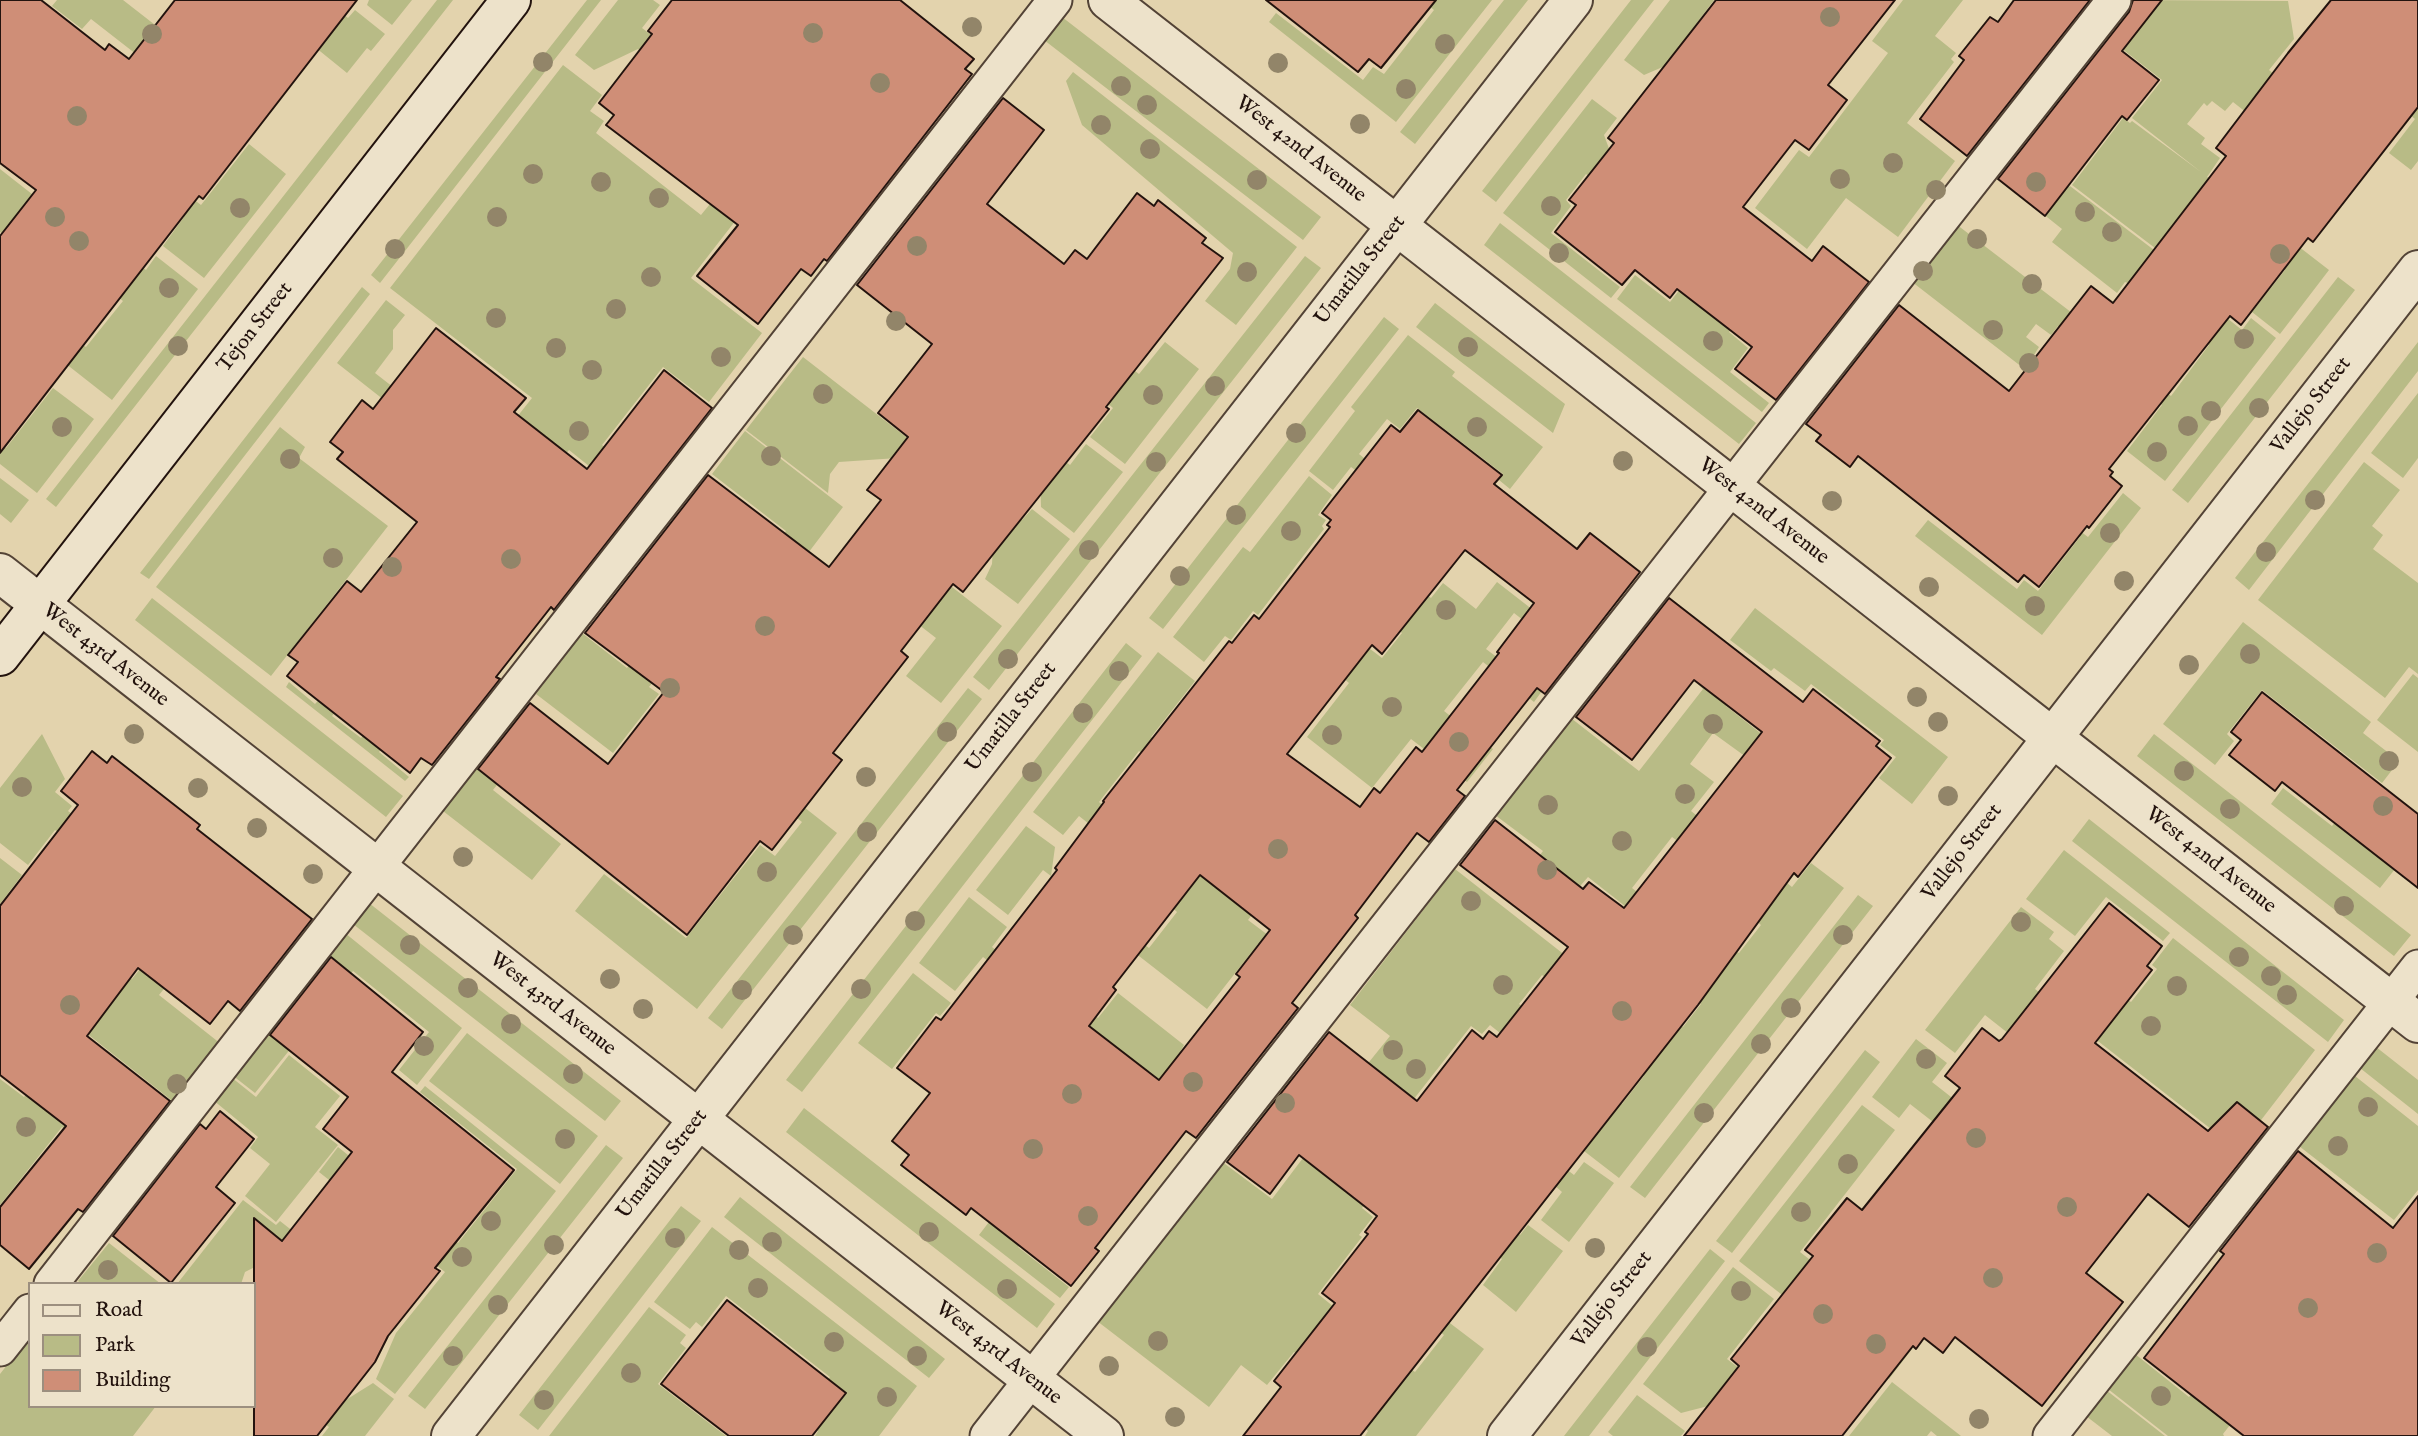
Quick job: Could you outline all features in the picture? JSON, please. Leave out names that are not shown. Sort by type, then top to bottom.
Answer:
[{"type":"street","name":"Tejon Street","points":[[0,656],[511,0]]},
{"type":"street","name":"West 42nd Avenue","points":[[1108,0],[2404,1013]]},
{"type":"street","name":"Umatilla Street","points":[[451,1436],[1573,0]]},
{"type":"street","name":"Vallejo Street","points":[[1507,1436],[2418,270]]},
{"type":"street","name":"West 43rd Avenue","points":[[0,573],[1104,1436]]},
{"type":"lane","points":[[53,1282],[1055,0]]},
{"type":"lane","points":[[987,1436],[2113,0]]},
{"type":"lane","points":[[2050,1436],[2404,1013],[2418,967]]},
{"type":"lane","points":[[0,1349],[28,1314]]},
{"type":"green space","points":[[57,0],[123,0],[236,88],[209,111],[91,19],[82,29],[52,6]]},
{"type":"green space","points":[[369,0],[412,0],[392,25],[367,5]]},
{"type":"green space","points":[[437,0],[453,0],[56,507],[46,499]]},
{"type":"green space","points":[[587,0],[601,0],[380,283],[371,275]]},
{"type":"green space","points":[[618,0],[653,0],[660,5],[642,28],[666,46],[654,61],[638,49],[594,70],[575,55]]},
{"type":"green space","points":[[1422,0],[1492,0],[1396,122],[1269,22],[1276,13],[1363,80],[1373,67],[1384,74],[1434,10]]},
{"type":"green space","points":[[1504,0],[1528,0],[1415,144],[1400,132]]},
{"type":"green space","points":[[1631,0],[1654,0],[1496,202],[1482,191]]},
{"type":"green space","points":[[1670,0],[1714,0],[1676,51],[1776,129],[1672,63],[1644,75],[1624,60]]},
{"type":"green space","points":[[1903,0],[1963,0],[1935,36],[1956,53],[1951,59],[1954,62],[1907,123],[1955,161],[1898,237],[1846,198],[1807,249],[1755,208],[1799,150],[1809,157],[1888,53],[1872,41]]},
{"type":"green space","points":[[2129,0],[2288,1],[2294,39],[2269,70],[2280,79],[2304,158],[2233,102],[2225,111],[2212,101],[2207,106],[2204,103],[2187,124],[2205,138],[2201,144],[2220,158],[2207,177],[2329,270],[2280,334],[2252,312],[2285,270],[2217,218],[2189,204],[2155,248],[2072,185],[2123,118],[2130,123],[2132,121],[2201,172],[2132,118],[2162,80],[2103,34]]},
{"type":"green space","points":[[333,6],[348,18],[355,10],[385,34],[371,51],[367,48],[347,73],[305,39]]},
{"type":"green space","points":[[1062,17],[1321,217],[1303,240],[1044,40]]},
{"type":"green space","points":[[2318,42],[2418,103],[2418,161],[2411,170],[2389,153],[2415,119]]},
{"type":"green space","points":[[10,58],[201,205],[249,144],[286,174],[204,278],[163,246],[184,217],[34,101],[0,59]]},
{"type":"green space","points":[[563,65],[602,95],[590,111],[604,121],[596,133],[701,215],[731,178],[736,220],[691,278],[762,333],[709,402],[663,367],[602,445],[649,482],[619,490],[569,450],[535,494],[486,456],[532,398],[390,288]]},
{"type":"green space","points":[[1073,72],[1297,247],[1236,325],[1205,301],[1230,269],[1233,253],[1082,125],[1066,81]]},
{"type":"green space","points":[[1592,99],[1617,118],[1604,135],[1611,154],[1594,180],[1586,174],[1566,200],[1571,206],[1551,233],[1620,287],[1611,298],[1503,213]]},
{"type":"green space","points":[[2035,162],[2154,250],[2117,293],[2052,242],[2062,229],[2013,190]]},
{"type":"green space","points":[[0,169],[46,205],[16,244],[0,232]]},
{"type":"green space","points":[[1952,221],[2110,342],[2098,358],[2058,326],[2051,335],[2036,324],[2026,337],[2039,347],[2034,355],[2050,367],[2040,381],[1907,278]]},
{"type":"green space","points":[[1500,223],[1756,423],[1739,444],[1484,245]]},
{"type":"green space","points":[[156,256],[198,289],[112,400],[0,312],[0,293],[86,347],[123,301],[109,290],[131,258],[146,270]]},
{"type":"green space","points":[[1305,256],[1321,268],[989,690],[973,677]]},
{"type":"green space","points":[[1706,256],[1767,284],[1729,332],[1748,348],[1730,372],[1769,403],[1762,412],[1617,299],[1635,275],[1670,302]]},
{"type":"green space","points":[[2174,276],[2242,330],[2251,318],[2276,338],[2165,481],[2127,451],[2162,405],[2102,358],[2109,348],[2171,396],[2209,345],[2130,284]]},
{"type":"green space","points":[[2338,277],[2355,290],[2188,503],[2172,490]]},
{"type":"green space","points":[[362,287],[370,294],[149,579],[140,573]]},
{"type":"green space","points":[[386,300],[405,315],[393,330],[393,349],[375,373],[502,472],[492,485],[337,363]]},
{"type":"green space","points":[[1435,303],[1565,404],[1553,433],[1416,327]]},
{"type":"green space","points":[[1384,317],[1399,329],[1163,629],[1149,618]]},
{"type":"green space","points":[[1408,335],[1455,372],[1452,376],[1543,447],[1510,489],[1499,480],[1503,474],[1417,408],[1400,429],[1387,419],[1359,454],[1370,463],[1361,474],[1351,467],[1333,490],[1309,471],[1355,411],[1351,407]]},
{"type":"green space","points":[[1165,342],[1199,369],[1125,464],[1090,437],[1113,408],[1101,398],[1127,365],[1139,374]]},
{"type":"green space","points":[[2418,342],[2418,371],[2249,590],[2235,578]]},
{"type":"green space","points":[[803,357],[919,447],[912,457],[839,462],[830,474],[828,493],[746,430]]},
{"type":"green space","points":[[53,388],[94,419],[37,493],[0,464],[0,444],[6,448]]},
{"type":"green space","points":[[2418,393],[2418,458],[2403,478],[2371,453]]},
{"type":"green space","points":[[280,427],[305,447],[299,458],[388,526],[271,676],[156,587]]},
{"type":"green space","points":[[745,431],[843,507],[796,569],[772,550],[786,531],[712,474]]},
{"type":"green space","points":[[1086,444],[1123,472],[1074,533],[1041,507],[1040,471],[1059,457],[1070,465]]},
{"type":"green space","points":[[2364,462],[2400,490],[2372,526],[2383,535],[2373,549],[2418,583],[2418,674],[2409,667],[2385,698],[2258,600]]},
{"type":"green space","points":[[1309,476],[1332,495],[1318,515],[1326,520],[1322,526],[1324,529],[1258,615],[1253,611],[1231,640],[1225,636],[1204,662],[1173,637],[1243,547],[1250,552]]},
{"type":"green space","points":[[0,478],[29,500],[11,523],[0,514]]},
{"type":"green space","points":[[2123,493],[2141,508],[2042,635],[1915,536],[1928,520],[2017,589],[2024,580],[2038,591],[2080,537],[2073,531],[2076,528],[2088,537]]},
{"type":"green space","points":[[1032,509],[1070,539],[1018,604],[985,579],[992,564],[994,526],[1009,510],[1022,520]]},
{"type":"green space","points":[[1497,582],[1578,645],[1569,656],[1514,613],[1486,649],[1542,691],[1534,702],[1483,662],[1444,711],[1493,749],[1467,782],[1411,739],[1372,788],[1307,737],[1349,683],[1337,673],[1361,642],[1382,658],[1402,633],[1382,616],[1423,592],[1431,598],[1443,583],[1476,609]]},
{"type":"green space","points":[[942,584],[949,589],[952,587],[1002,626],[941,703],[906,676],[936,638],[914,621]]},
{"type":"green space","points":[[152,598],[403,796],[386,817],[135,620]]},
{"type":"green space","points":[[1755,608],[1948,757],[1912,804],[1879,778],[1896,757],[1880,745],[1884,740],[1811,684],[1805,691],[1774,668],[1771,671],[1730,640]]},
{"type":"green space","points":[[2243,622],[2371,722],[2363,733],[2399,761],[2382,783],[2262,690],[2227,734],[2234,741],[2215,765],[2163,724]]},
{"type":"green space","points":[[582,633],[627,668],[631,663],[654,681],[649,687],[659,694],[613,753],[536,694]]},
{"type":"green space","points":[[1126,643],[1142,656],[802,1092],[786,1080]]},
{"type":"green space","points":[[1158,652],[1195,681],[1151,737],[1164,748],[1153,762],[1139,751],[1099,802],[1112,813],[1098,831],[1079,816],[1063,835],[1033,812]]},
{"type":"green space","points":[[1709,669],[1737,691],[1726,706],[1773,743],[1753,762],[1713,733],[1690,764],[1714,782],[1691,811],[1705,822],[1686,847],[1672,837],[1632,888],[1712,950],[1700,965],[1588,877],[1575,892],[1566,885],[1537,924],[1506,900],[1543,851],[1491,812],[1567,715],[1639,771],[1703,689],[1698,684]]},
{"type":"green space","points":[[2413,674],[2418,678],[2418,752],[2377,720]]},
{"type":"green space","points":[[289,682],[315,704],[327,691],[342,703],[332,716],[361,738],[374,723],[390,737],[379,752],[409,777],[405,781],[286,687]]},
{"type":"green space","points":[[968,688],[982,699],[722,1029],[708,1018]]},
{"type":"green space","points":[[525,704],[547,720],[493,790],[561,844],[532,880],[443,811]]},
{"type":"green space","points":[[42,734],[65,779],[55,792],[72,806],[68,811],[151,877],[137,895],[55,830],[28,865],[0,843],[0,788]]},
{"type":"green space","points":[[2154,734],[2411,935],[2394,956],[2137,756]]},
{"type":"green space","points":[[2370,778],[2418,840],[2380,888],[2271,804],[2283,788],[2332,826]]},
{"type":"green space","points":[[795,800],[837,833],[697,1009],[575,911],[604,874],[686,938],[760,845],[775,856],[802,822],[787,810]]},
{"type":"green space","points":[[2089,819],[2344,1020],[2328,1042],[2072,841]]},
{"type":"green space","points":[[1026,826],[1055,847],[1051,876],[1043,870],[1008,915],[976,890]]},
{"type":"green space","points":[[2064,850],[2170,933],[2163,941],[2106,897],[2075,936],[2026,899]]},
{"type":"green space","points":[[0,858],[22,875],[0,904]]},
{"type":"green space","points":[[1294,861],[1248,920],[1317,972],[1308,983],[1258,944],[1207,1009],[1130,949],[1137,939],[1149,948],[1177,912],[1168,904],[1196,867]]},
{"type":"green space","points":[[1811,863],[1844,888],[1619,1178],[1584,1151],[1602,1127],[1610,1095],[1622,1104],[1644,1076],[1632,1066],[1670,1017],[1683,1027],[1701,1004],[1687,993],[1729,947],[1739,953],[1761,925],[1751,916],[1781,878],[1792,887]]},
{"type":"green space","points":[[1455,869],[1658,1028],[1550,981],[1542,975],[1519,1004],[1526,1009],[1505,1037],[1490,1025],[1482,1034],[1471,1026],[1399,1118],[1353,1082],[1390,1036],[1350,1005]]},
{"type":"green space","points":[[1858,895],[1873,906],[1645,1198],[1630,1187]]},
{"type":"green space","points":[[969,897],[1007,927],[992,947],[1049,992],[1041,1002],[983,957],[955,991],[919,963]]},
{"type":"green space","points":[[369,903],[621,1101],[605,1121],[353,924]]},
{"type":"green space","points":[[2021,907],[2054,932],[2049,939],[2064,951],[2035,989],[2093,1034],[2075,1086],[1985,1015],[1955,1053],[1925,1030]]},
{"type":"green space","points":[[0,910],[116,966],[132,979],[172,929],[211,930],[159,995],[221,1044],[175,1103],[85,1032]]},
{"type":"green space","points":[[345,933],[462,1028],[417,1085],[399,1070],[429,1032],[353,971],[255,1093],[232,1075]]},
{"type":"green space","points":[[2173,938],[2315,1050],[2238,1150],[2094,1038],[2125,998],[2131,1002],[2157,969],[2152,965]]},
{"type":"green space","points":[[913,973],[951,1003],[940,1016],[936,1013],[892,1069],[858,1043]]},
{"type":"green space","points":[[1118,993],[1184,1045],[1180,1052],[1228,1089],[1206,1116],[1149,1071],[1018,1247],[1069,1287],[1060,1298],[979,1235],[1002,1205],[1078,1003],[1098,1018]]},
{"type":"green space","points":[[467,1033],[598,1136],[560,1184],[429,1081]]},
{"type":"green space","points":[[1916,1039],[1947,1063],[1932,1082],[1997,1133],[1978,1157],[1910,1104],[1899,1118],[1872,1097]]},
{"type":"green space","points":[[2371,1043],[2418,1080],[2418,1114],[2355,1064]]},
{"type":"green space","points":[[1865,1050],[1880,1062],[1732,1253],[1716,1241]]},
{"type":"green space","points":[[289,1055],[340,1096],[315,1127],[338,1145],[276,1222],[245,1196],[270,1164],[250,1148],[258,1137],[213,1100],[231,1077],[256,1097]]},
{"type":"green space","points":[[50,1066],[113,1168],[62,1127],[0,1205],[0,1079],[24,1097]]},
{"type":"green space","points":[[1292,1076],[1410,1167],[1389,1173],[1362,1208],[1373,1217],[1359,1235],[1362,1237],[1318,1294],[1334,1307],[1362,1404],[1294,1352],[1267,1385],[1241,1365],[1209,1407],[1097,1321],[1221,1161],[1272,1199],[1306,1154],[1259,1117]]},
{"type":"green space","points":[[2355,1076],[2418,1126],[2418,1190],[2394,1220],[2299,1146]]},
{"type":"green space","points":[[425,1086],[556,1191],[395,1394],[376,1379],[396,1333],[445,1272],[319,1172],[338,1147],[458,1243],[517,1169],[420,1092]]},
{"type":"green space","points":[[1862,1105],[1895,1130],[1800,1252],[1818,1266],[1814,1272],[1912,1349],[1889,1379],[1739,1261]]},
{"type":"green space","points":[[804,1108],[1055,1304],[1037,1328],[786,1132]]},
{"type":"green space","points":[[606,1145],[623,1158],[425,1409],[408,1396]]},
{"type":"green space","points":[[1557,1162],[1574,1175],[1584,1162],[1614,1183],[1569,1242],[1541,1220],[1562,1192],[1546,1178]]},
{"type":"green space","points":[[740,1197],[945,1359],[929,1378],[724,1217]]},
{"type":"green space","points":[[243,1200],[276,1225],[280,1221],[403,1318],[395,1329],[292,1248],[245,1272],[242,1282],[179,1282]]},
{"type":"green space","points":[[681,1206],[701,1221],[538,1430],[519,1415]]},
{"type":"green space","points":[[1528,1225],[1563,1251],[1516,1312],[1483,1285],[1502,1259],[1490,1249],[1509,1226],[1520,1235]]},
{"type":"green space","points":[[712,1227],[917,1386],[879,1436],[815,1436],[818,1431],[800,1417],[830,1377],[726,1296],[702,1327],[696,1322],[690,1329],[654,1302]]},
{"type":"green space","points":[[109,1243],[158,1282],[79,1282]]},
{"type":"green space","points":[[1710,1249],[1725,1261],[1589,1436],[1564,1436]]},
{"type":"green space","points":[[1733,1267],[1774,1299],[1727,1359],[1815,1426],[1712,1405],[1681,1413],[1643,1384]]},
{"type":"green space","points":[[649,1307],[686,1335],[680,1343],[686,1348],[658,1384],[726,1436],[549,1436]]},
{"type":"green space","points":[[1438,1314],[1484,1349],[1416,1436],[1365,1436],[1368,1431],[1358,1423],[1400,1361],[1415,1372],[1444,1335],[1430,1324]]},
{"type":"green space","points":[[28,1339],[28,1408],[154,1408],[133,1436],[0,1436],[0,1374]]},
{"type":"green space","points":[[2135,1354],[2189,1397],[2198,1386],[2237,1416],[2224,1436],[2168,1436],[2108,1389]]},
{"type":"green space","points":[[1892,1382],[1961,1436],[1937,1436],[1931,1431],[1927,1436],[1849,1436]]},
{"type":"green space","points":[[373,1383],[394,1399],[365,1436],[322,1436],[329,1427],[322,1422],[333,1408]]},
{"type":"green space","points":[[2106,1390],[2165,1436],[2112,1436],[2086,1416]]},
{"type":"green space","points":[[1637,1395],[1685,1431],[1681,1436],[1613,1436],[1608,1432]]},
{"type":"building","points":[[0,0],[41,0],[105,50],[109,44],[129,59],[175,0],[357,0],[203,199],[199,196],[0,453],[0,236],[36,190],[0,163]]},
{"type":"building","points":[[672,0],[900,0],[974,59],[965,69],[972,74],[827,261],[824,259],[811,276],[801,269],[758,324],[697,276],[738,225],[606,125],[614,115],[599,103],[652,34],[648,31]]},
{"type":"building","points":[[1266,0],[1436,0],[1381,68],[1369,59],[1358,72]]},
{"type":"building","points":[[1716,0],[1895,0],[1828,85],[1847,100],[1809,150],[1795,140],[1743,207],[1812,261],[1823,246],[1869,282],[1776,400],[1735,369],[1752,347],[1677,289],[1670,298],[1635,270],[1622,285],[1555,232],[1576,205],[1569,200],[1614,143],[1608,138]]},
{"type":"building","points":[[2014,0],[2090,0],[1967,156],[1920,119],[1964,60],[1959,56],[1990,17],[1998,22]]},
{"type":"building","points":[[2133,0],[2162,0],[2122,51],[2159,80],[2127,120],[2122,116],[2045,216],[1998,179],[2129,12]]},
{"type":"building","points":[[2331,0],[2418,0],[2418,107],[2313,242],[2308,238],[2241,325],[2230,316],[2109,469],[2113,472],[2110,476],[2122,486],[2039,587],[2024,575],[2018,582],[1858,456],[1850,467],[1816,441],[1821,435],[1806,424],[1899,305],[2009,391],[2091,286],[2113,303],[2226,156],[2216,148]]},
{"type":"building","points":[[1003,98],[1044,130],[987,204],[1064,264],[1075,250],[1087,259],[1137,193],[1154,206],[1158,200],[1206,238],[1202,243],[1223,258],[1106,407],[1109,409],[963,592],[953,584],[901,651],[908,657],[833,753],[842,760],[772,850],[760,841],[687,935],[478,769],[530,703],[608,764],[664,692],[585,633],[708,475],[829,567],[881,500],[867,490],[908,437],[878,413],[932,344],[857,285]]},
{"type":"building","points":[[436,328],[526,398],[514,412],[587,469],[664,370],[712,408],[554,610],[551,607],[496,677],[500,679],[432,765],[421,758],[410,773],[287,676],[298,662],[288,655],[347,581],[361,592],[417,522],[337,459],[343,452],[330,442],[362,400],[373,409]]},
{"type":"building","points":[[1418,410],[1502,475],[1494,484],[1577,549],[1590,533],[1640,572],[1545,694],[1537,688],[1457,790],[1465,796],[1429,842],[1417,833],[1355,915],[1358,918],[1292,1003],[1298,1008],[1196,1138],[1186,1131],[1095,1248],[1099,1251],[1071,1286],[971,1208],[966,1215],[901,1165],[909,1155],[892,1141],[930,1093],[897,1068],[936,1017],[941,1020],[1057,870],[1055,868],[1103,801],[1229,641],[1232,643],[1254,615],[1259,619],[1330,527],[1327,525],[1331,520],[1322,513],[1391,425],[1400,432]],"holes":[[[1465,550],[1534,603],[1422,752],[1416,747],[1380,793],[1374,788],[1360,807],[1287,754],[1372,645],[1382,654]],[[1200,875],[1270,930],[1236,974],[1240,977],[1159,1080],[1089,1026],[1116,990],[1113,987]]]},
{"type":"building","points":[[1669,598],[1803,702],[1813,689],[1880,741],[1876,746],[1891,758],[1798,877],[1794,873],[1698,1005],[1360,1436],[1243,1436],[1281,1387],[1274,1381],[1335,1303],[1322,1293],[1368,1234],[1365,1232],[1377,1216],[1299,1155],[1270,1194],[1227,1162],[1329,1032],[1417,1101],[1472,1030],[1483,1039],[1489,1031],[1497,1037],[1568,947],[1460,865],[1495,820],[1583,889],[1589,882],[1624,908],[1762,732],[1694,680],[1632,760],[1576,717]]},
{"type":"building","points":[[2262,692],[2418,814],[2418,888],[2282,782],[2275,791],[2229,755],[2241,740],[2231,732]]},
{"type":"building","points":[[92,751],[107,763],[112,756],[200,825],[197,829],[312,919],[240,1011],[228,1001],[210,1024],[138,968],[87,1036],[170,1101],[83,1212],[78,1209],[29,1269],[0,1245],[0,1207],[66,1126],[0,1075],[0,906],[78,805],[61,791]]},
{"type":"building","points":[[2109,903],[2162,946],[2147,966],[2152,970],[2095,1043],[2208,1131],[2237,1102],[2268,1127],[2189,1227],[2148,1194],[2086,1273],[2123,1302],[2042,1406],[1955,1337],[1943,1353],[1924,1338],[1916,1349],[1913,1346],[1842,1436],[1684,1436],[1739,1366],[1731,1359],[1813,1256],[1805,1250],[1847,1198],[1862,1210],[1960,1088],[1945,1076],[1982,1028],[1999,1041],[2002,1039]]},
{"type":"building","points":[[331,957],[423,1032],[392,1072],[514,1170],[435,1268],[440,1271],[388,1336],[375,1362],[317,1436],[254,1436],[254,1218],[282,1241],[352,1152],[323,1129],[348,1097],[270,1035]]},
{"type":"building","points":[[220,1111],[254,1139],[216,1187],[235,1203],[170,1282],[113,1236],[200,1124],[206,1129]]},
{"type":"building","points":[[2298,1151],[2393,1228],[2418,1196],[2418,1436],[2244,1436],[2144,1358],[2224,1254],[2220,1251]]},
{"type":"building","points":[[727,1300],[846,1393],[812,1436],[729,1436],[661,1384]]}]
